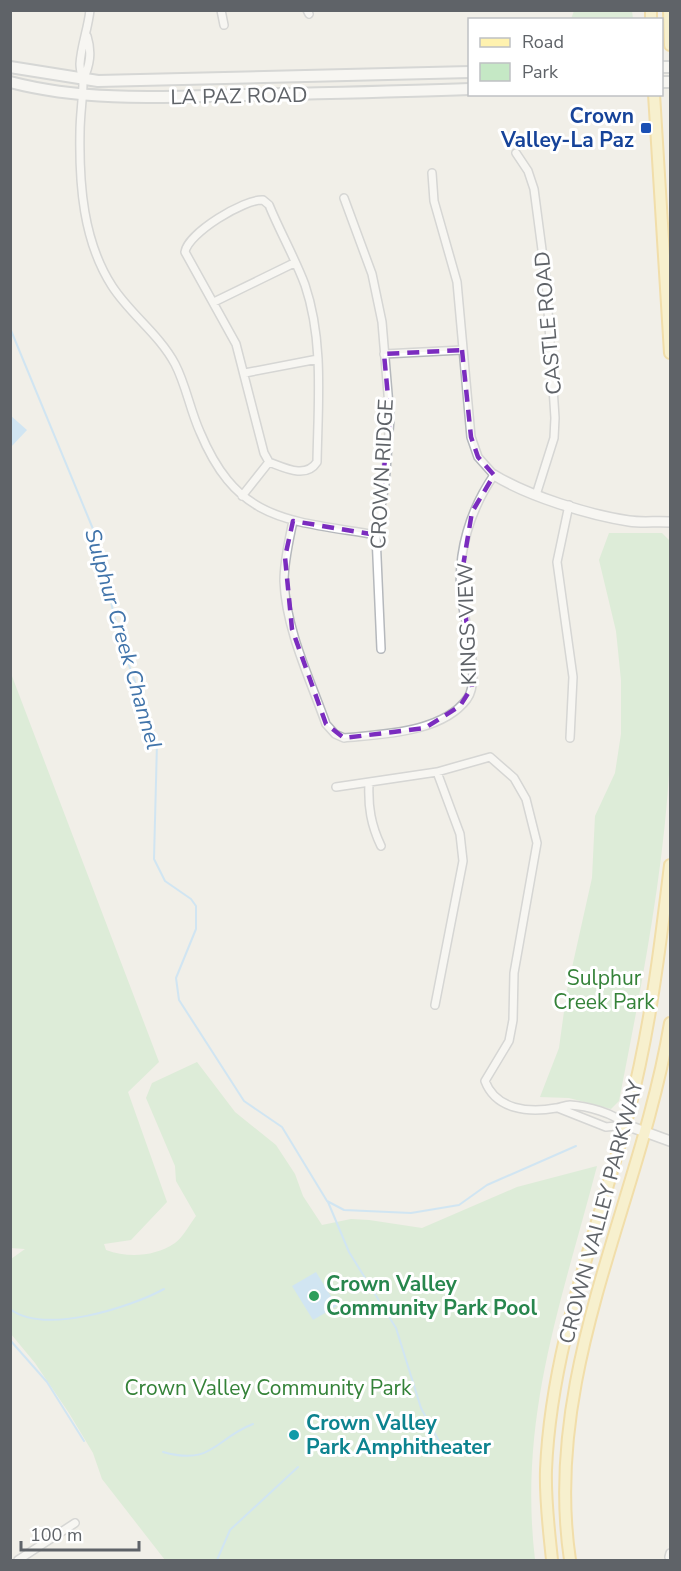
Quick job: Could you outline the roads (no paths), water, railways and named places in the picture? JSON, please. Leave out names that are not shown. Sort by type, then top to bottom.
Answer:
[{"type":"main road","points":[[669,10],[670,45]]},
{"type":"main road","name":"LA PAZ ROAD","points":[[10,67],[83,80],[239,80],[468,72]]},
{"type":"main road","name":"LA PAZ ROAD","points":[[10,82],[82,95],[136,98],[326,95],[468,89]]},
{"type":"main road","points":[[654,96],[670,353]]},
{"type":"main road","name":"CROWN VALLEY PARKWAY","points":[[552,1560],[546,1468],[555,1388],[577,1293],[626,1125],[653,1000],[670,865]]},
{"type":"main road","name":"CROWN VALLEY PARKWAY","points":[[570,1560],[565,1471],[578,1365],[617,1219],[645,1131],[670,1023]]},
{"type":"street","points":[[90,10],[80,66],[83,80],[80,131],[86,217],[96,256],[113,287],[175,363],[200,433],[218,470],[242,496],[259,508],[293,521],[376,535]]},
{"type":"street","points":[[221,10],[224,26]]},
{"type":"street","name":"CASTLE ROAD","points":[[516,153],[528,171],[534,189],[546,280],[555,418],[554,438],[536,495]]},
{"type":"street","points":[[432,173],[434,201],[458,282],[471,437],[478,457],[494,475],[515,488],[629,521],[670,522]]},
{"type":"street","name":"CROWN RIDGE","points":[[344,198],[379,298],[390,418],[385,484],[376,535],[381,649]]},
{"type":"street","points":[[254,200],[262,200],[269,205],[294,263],[310,302],[318,359],[317,462],[312,469],[304,472],[269,462],[264,453],[236,344],[185,252],[186,244],[215,221],[254,200]]},
{"type":"street","points":[[214,302],[294,263]]},
{"type":"street","points":[[384,354],[462,350]]},
{"type":"street","points":[[245,373],[318,359]]},
{"type":"street","points":[[242,496],[269,462]]},
{"type":"street","name":"KINGS VIEW","points":[[293,521],[285,557],[287,606],[292,629],[327,724],[336,735],[344,738],[425,728],[460,706],[469,698],[472,687],[470,639],[461,595],[466,532],[479,496],[494,475]]},
{"type":"street","points":[[569,505],[560,538],[557,562],[573,677],[570,738]]},
{"type":"street","points":[[336,788],[437,772],[490,757],[499,762],[514,778],[526,799],[537,843],[514,973],[513,1020],[509,1041],[484,1081],[488,1089],[505,1105],[521,1110],[558,1108],[568,1105],[614,1116],[626,1125],[670,1141]]},
{"type":"street","points":[[435,1005],[463,861],[460,834],[437,772]]},
{"type":"street","points":[[369,784],[368,808],[373,829],[381,846]]},
{"type":"street","points":[[558,1108],[606,1127],[626,1125]]},
{"type":"street","points":[[18,1560],[75,1523]]},
{"type":"water","points":[[10,415],[27,430],[11,447],[10,447]]},
{"type":"water","name":"Crown Valley Community Park Pool","points":[[316,1272],[337,1306],[313,1320],[292,1286]]},
{"type":"waterway","name":"Sulphur Creek Channel","points":[[10,328],[93,529],[121,643],[157,743],[154,859],[165,881],[191,899],[196,906],[196,929],[176,978],[179,1000],[244,1101],[282,1127],[327,1201],[344,1210],[411,1213],[459,1205],[487,1185],[576,1146]]},
{"type":"waterway","points":[[328,1202],[349,1252],[396,1328],[421,1408],[446,1454]]},
{"type":"waterway","points":[[10,1309],[25,1316],[43,1320],[64,1319],[109,1311],[164,1289]]},
{"type":"waterway","points":[[10,1340],[47,1382],[84,1441]]},
{"type":"waterway","points":[[163,1452],[193,1456],[203,1453],[253,1424]]},
{"type":"waterway","points":[[217,1560],[230,1530],[298,1467]]},
{"type":"place","name":"Crown Valley-La Paz","points":[[646,128]]},
{"type":"place","name":"Crown Valley Community Park Pool","points":[[314,1296]]},
{"type":"place","name":"Crown Valley Park Amphitheater","points":[[294,1435]]},
{"type":"park label","name":"Sulphur Creek Park","points":[[604,990]]},
{"type":"park label","name":"Crown Valley Community Park","points":[[268,1388]]}]
